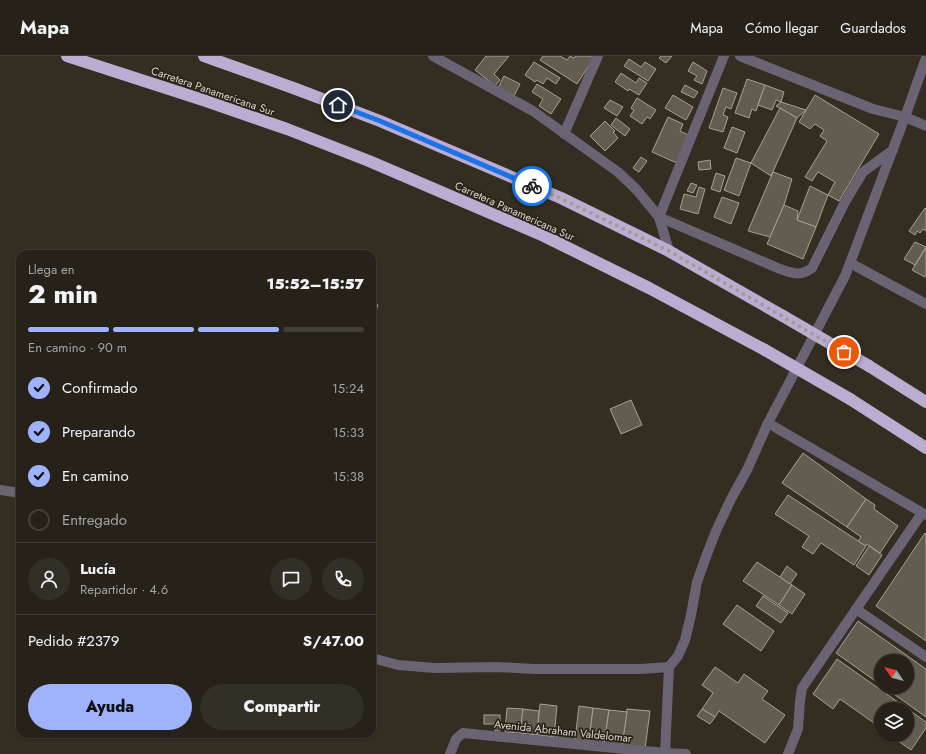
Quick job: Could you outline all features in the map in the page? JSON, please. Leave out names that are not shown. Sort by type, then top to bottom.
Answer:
[{"type":"highway","name":"Carretera Panamericana Sur","points":[[67,56],[206,101],[287,130],[376,164],[544,236],[650,288],[765,350],[850,399],[926,448]]},
{"type":"highway","points":[[204,56],[380,121],[560,198],[669,251],[869,366],[926,402]]},
{"type":"street","points":[[433,56],[533,111],[628,180],[659,217],[669,251]]},
{"type":"street","points":[[564,134],[598,56]]},
{"type":"street","points":[[659,217],[724,56]]},
{"type":"street","points":[[740,56],[873,109],[905,117],[926,126]]},
{"type":"street","points":[[665,753],[669,667],[678,656],[685,640],[698,582],[711,543],[768,423],[845,276],[926,58]]},
{"type":"street","points":[[659,217],[780,270],[805,273],[812,268],[845,202],[863,172],[893,150]]},
{"type":"street","points":[[850,263],[926,304]]},
{"type":"street","points":[[768,423],[924,514],[802,688],[798,729],[788,754]]},
{"type":"street","points":[[0,490],[16,492]]},
{"type":"street","points":[[856,609],[926,657]]},
{"type":"street","points":[[376,659],[398,665],[435,668],[497,667],[534,669],[641,669],[669,667]]},
{"type":"street","name":"Avenida Abraham Valdelomar","points":[[450,754],[456,739],[463,733],[686,754]]},
{"type":"building","points":[[486,56],[509,56],[494,74],[500,80],[495,86],[475,70]]},
{"type":"building","points":[[543,56],[560,56],[567,60],[570,56],[574,58],[576,56],[595,56],[577,84],[540,60]]},
{"type":"building","points":[[661,56],[672,56],[666,63],[659,58]]},
{"type":"building","points":[[629,59],[641,67],[645,62],[656,69],[648,81],[624,66]]},
{"type":"building","points":[[534,62],[560,78],[556,84],[547,78],[543,84],[537,80],[535,82],[525,75]]},
{"type":"building","points":[[693,62],[707,71],[702,84],[694,80],[697,76],[688,71]]},
{"type":"building","points":[[621,73],[636,83],[639,78],[647,83],[639,95],[629,89],[628,91],[615,82]]},
{"type":"building","points":[[504,76],[520,84],[514,96],[498,88]]},
{"type":"building","points":[[747,79],[765,85],[756,111],[752,109],[749,118],[735,113]]},
{"type":"building","points":[[537,84],[561,99],[551,114],[539,106],[543,99],[532,92]]},
{"type":"building","points":[[685,85],[698,92],[694,98],[681,92]]},
{"type":"building","points":[[765,85],[784,92],[781,102],[776,100],[772,110],[758,105]]},
{"type":"building","points":[[723,88],[737,93],[731,109],[726,107],[723,115],[728,117],[723,132],[709,128]]},
{"type":"building","points":[[673,95],[693,107],[686,120],[665,108]]},
{"type":"building","points":[[815,95],[879,134],[839,201],[828,195],[835,182],[818,172],[812,181],[805,177],[827,141],[820,136],[824,130],[815,124],[810,129],[799,122]]},
{"type":"building","points":[[637,98],[656,110],[650,119],[647,117],[642,124],[630,116],[634,110],[631,108]]},
{"type":"building","points":[[610,100],[623,107],[617,116],[604,108]]},
{"type":"building","points":[[781,102],[806,110],[797,118],[776,106]]},
{"type":"building","points":[[780,108],[797,118],[771,176],[751,163]]},
{"type":"building","points":[[668,117],[683,124],[680,131],[690,136],[677,163],[652,152]]},
{"type":"building","points":[[616,118],[630,129],[625,136],[611,125]]},
{"type":"building","points":[[605,121],[615,131],[613,132],[618,138],[605,151],[590,136]]},
{"type":"building","points":[[732,127],[745,132],[737,153],[724,148]]},
{"type":"building","points":[[641,157],[647,161],[639,172],[633,168]]},
{"type":"building","points":[[736,158],[751,163],[739,196],[724,190]]},
{"type":"building","points":[[710,160],[711,169],[699,170],[698,162]]},
{"type":"building","points":[[773,172],[792,179],[784,205],[770,237],[748,231]]},
{"type":"building","points":[[716,173],[725,176],[720,192],[711,189]]},
{"type":"building","points":[[691,183],[697,185],[693,193],[687,191]]},
{"type":"building","points":[[810,186],[828,195],[816,227],[797,220]]},
{"type":"building","points":[[699,187],[705,189],[698,214],[680,209],[684,194],[696,197]]},
{"type":"building","points":[[722,197],[739,203],[731,224],[714,217]]},
{"type":"building","points":[[784,205],[798,211],[797,220],[816,227],[803,259],[767,244]]},
{"type":"building","points":[[925,208],[926,231],[923,229],[920,233],[917,231],[915,235],[909,231]]},
{"type":"building","points":[[915,242],[926,247],[915,265],[904,259]]},
{"type":"building","points":[[926,248],[926,275],[925,277],[912,270]]},
{"type":"building","points":[[631,400],[642,425],[621,434],[610,409]]},
{"type":"building","points":[[803,453],[866,499],[847,527],[782,483]]},
{"type":"building","points":[[788,495],[866,546],[854,565],[821,543],[813,554],[802,547],[809,536],[775,514]]},
{"type":"building","points":[[866,499],[875,505],[874,509],[898,526],[880,553],[867,544],[866,546],[858,541],[861,537],[847,527]]},
{"type":"building","points":[[925,533],[926,534],[926,641],[876,606]]},
{"type":"building","points":[[869,546],[882,555],[869,575],[856,566]]},
{"type":"building","points":[[757,562],[792,585],[779,605],[743,581]]},
{"type":"building","points":[[787,566],[797,574],[790,584],[780,577]]},
{"type":"building","points":[[792,585],[805,594],[792,614],[779,605]]},
{"type":"building","points":[[763,596],[788,613],[781,623],[756,606]]},
{"type":"building","points":[[737,605],[774,631],[761,651],[723,624]]},
{"type":"building","points":[[858,621],[905,654],[874,654],[874,680],[836,653]]},
{"type":"building","points":[[837,659],[874,685],[874,694],[886,694],[898,702],[874,702],[874,723],[840,699],[833,709],[813,694]]},
{"type":"building","points":[[914,661],[926,669],[926,717],[914,708],[914,702],[905,702],[894,694],[914,694]]},
{"type":"building","points":[[715,667],[738,683],[744,674],[768,691],[762,699],[785,715],[765,743],[719,711],[715,717],[702,709],[713,693],[702,685]]},
{"type":"building","points":[[540,704],[557,706],[554,737],[537,735]]},
{"type":"building","points":[[579,706],[593,708],[589,742],[575,740]]},
{"type":"building","points":[[507,708],[523,709],[520,733],[505,732]]},
{"type":"building","points":[[593,708],[609,710],[604,744],[589,742]]},
{"type":"building","points":[[523,709],[539,711],[537,735],[520,733]]},
{"type":"building","points":[[627,709],[650,711],[645,749],[622,746]]},
{"type":"building","points":[[702,709],[715,717],[710,724],[697,716]]},
{"type":"building","points":[[609,710],[627,712],[622,746],[604,744]]},
{"type":"building","points":[[914,714],[926,722],[926,728],[911,750],[900,742],[914,742]]},
{"type":"building","points":[[484,715],[500,715],[500,724],[484,724]]},
{"type":"building","points":[[500,727],[500,731],[495,731],[495,728]]},
{"type":"building","points":[[557,731],[576,733],[575,740],[556,738]]},
{"type":"way so far","points":[[532,186],[669,251],[844,352]]},
{"type":"route","points":[[338,105],[380,121],[532,186]]}]
